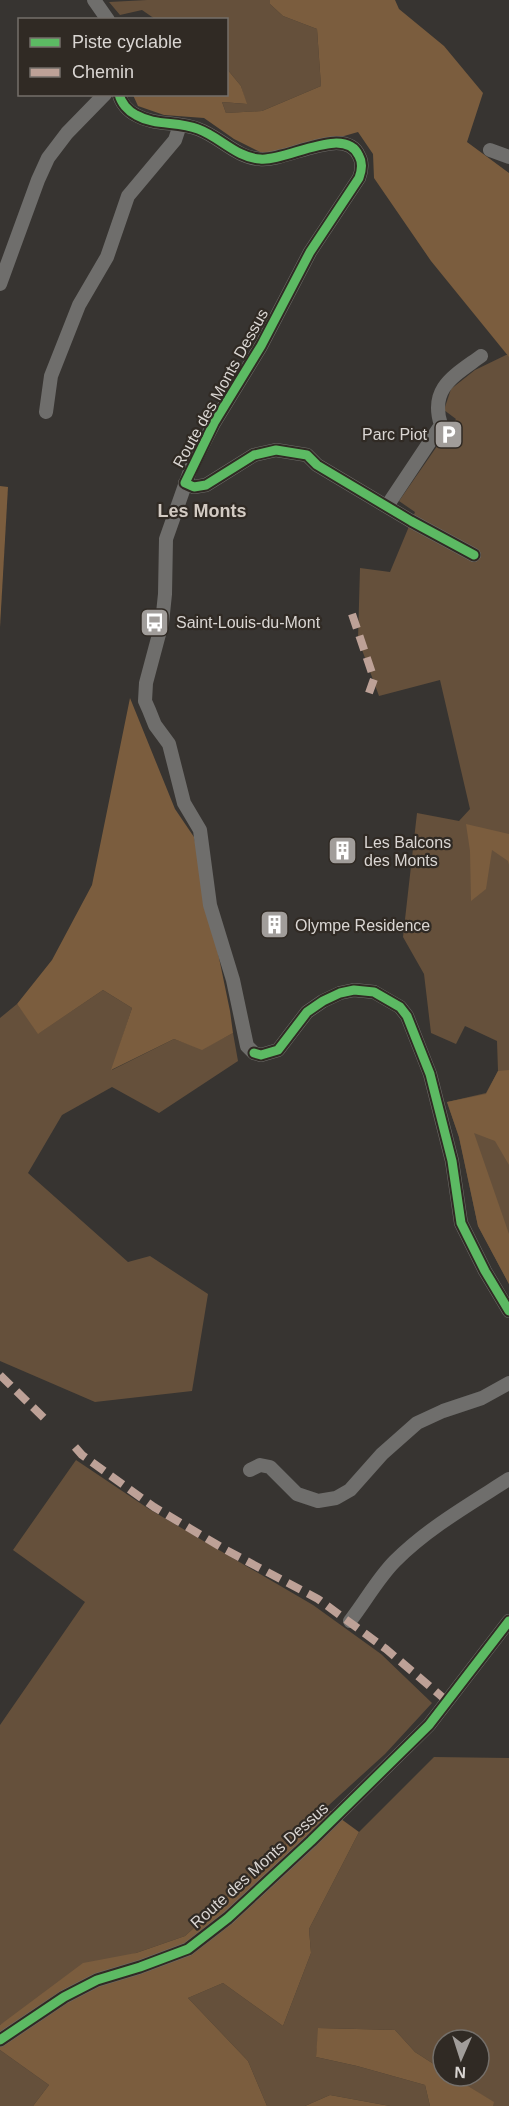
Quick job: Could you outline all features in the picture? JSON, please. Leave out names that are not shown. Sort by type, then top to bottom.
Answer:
[{"type":"street","points":[[94,0],[107,18]]},
{"type":"street","points":[[0,284],[48,158],[67,133],[103,96]]},
{"type":"street","points":[[46,412],[51,376],[79,305],[107,256],[128,196],[175,141],[180,125],[146,120],[132,113],[120,101],[119,96]]},
{"type":"street","name":"Route des Monts Dessus","points":[[180,125],[196,128],[236,152],[259,160],[334,142],[352,146],[362,163],[362,172],[316,242],[261,346],[214,423],[185,483],[166,539],[162,623],[146,683],[145,701],[155,725],[169,744],[184,803],[200,830],[210,905],[233,980],[247,1047],[261,1055],[278,1050],[307,1012],[340,993],[354,990],[374,992],[396,1004],[407,1016],[430,1074],[452,1161],[461,1223],[485,1271],[509,1311]]},
{"type":"street","points":[[489,150],[509,158]]},
{"type":"street","points":[[387,506],[441,426],[438,415],[439,393],[459,372],[481,356]]},
{"type":"street","points":[[185,483],[194,488],[206,485],[254,455],[276,450],[307,455],[317,465],[474,555]]},
{"type":"street","points":[[250,1470],[260,1465],[270,1467],[297,1494],[318,1501],[336,1498],[350,1490],[382,1454],[417,1423],[443,1411],[482,1398],[509,1383]]},
{"type":"street","points":[[350,1622],[393,1563],[415,1543],[509,1479]]},
{"type":"street","name":"Route des Monts Dessus","points":[[0,2040],[64,1997],[97,1980],[188,1949],[228,1918],[311,1841],[429,1725],[509,1621]]},
{"type":"shaded area","points":[[270,0],[270,4],[283,16],[317,29],[321,86],[262,111],[226,113],[222,102],[246,104],[241,86],[228,70],[228,18],[154,18],[142,10],[120,15],[109,2]]},
{"type":"shaded area","points":[[270,0],[395,0],[399,9],[444,46],[483,93],[467,142],[509,173],[509,357],[431,261],[374,178],[373,154],[358,132],[299,149],[262,153],[234,139],[204,118],[164,115],[138,106],[133,96],[228,96],[228,70],[241,86],[247,104],[222,102],[226,113],[262,111],[321,86],[317,29],[283,16],[270,4]]},
{"type":"shaded area","points":[[509,355],[509,1284],[478,1226],[459,1137],[447,1102],[486,1093],[498,1071],[497,1041],[465,1026],[456,1044],[431,1033],[424,974],[403,937],[417,813],[459,821],[470,809],[440,680],[379,696],[358,639],[360,568],[390,572],[415,512],[399,501],[442,439],[448,443],[456,431],[450,427],[456,419],[444,410],[451,389],[475,370]]},
{"type":"shaded area","points":[[0,486],[8,487],[0,627]]},
{"type":"shaded area","points":[[130,698],[175,809],[194,837],[233,1033],[202,1050],[174,1039],[111,1070],[132,1008],[103,990],[38,1034],[17,1004],[52,960],[92,885]]},
{"type":"shaded area","points":[[466,824],[509,834],[509,865],[508,861],[492,850],[486,889],[471,901],[470,851]]},
{"type":"shaded area","points":[[103,990],[132,1008],[112,1070],[174,1039],[202,1049],[233,1033],[238,1061],[159,1113],[112,1087],[62,1115],[28,1173],[128,1262],[150,1256],[208,1294],[192,1391],[95,1402],[0,1361],[0,1018],[17,1004],[39,1033]]},
{"type":"shaded area","points":[[509,1070],[509,1165],[495,1141],[474,1133],[509,1234],[509,1284],[478,1226],[459,1137],[447,1102],[486,1094],[498,1071]]},
{"type":"shaded area","points":[[76,1460],[149,1509],[313,1605],[381,1654],[432,1703],[385,1754],[185,1936],[136,1953],[0,2025],[0,1725],[85,1602],[13,1550]]},
{"type":"shaded area","points":[[434,1757],[509,1758],[509,2106],[493,2106],[493,2102],[471,2088],[491,2088],[491,2028],[431,2028],[431,2062],[415,2052],[395,2030],[319,2028],[316,2057],[425,2085],[430,2106],[390,2106],[330,2095],[305,2106],[267,2106],[248,2061],[188,1998],[223,1983],[283,2026],[311,1953],[309,1929],[359,1832]]},
{"type":"shaded area","points":[[326,1808],[359,1832],[309,1929],[311,1953],[283,2026],[223,1983],[188,1998],[248,2061],[267,2106],[33,2106],[49,2085],[0,2050],[0,2025],[83,1963],[136,1953],[185,1936]]},
{"type":"shaded area","points":[[318,2028],[395,2030],[415,2052],[431,2062],[431,2088],[471,2088],[494,2102],[493,2106],[430,2106],[425,2085],[316,2057]]},
{"type":"shaded area","points":[[0,2050],[49,2085],[33,2106],[0,2106]]},
{"type":"shaded area","points":[[330,2095],[390,2106],[305,2106]]},
{"type":"marked path","points":[[352,614],[374,679],[369,693]]},
{"type":"marked path","points":[[0,1375],[46,1420]]},
{"type":"marked path","points":[[75,1447],[82,1455],[154,1507],[226,1550],[318,1599],[386,1649],[447,1701]]},
{"type":"cycle path","points":[[120,96],[125,106],[136,115],[151,121],[198,129],[252,158],[271,158],[341,143],[352,147],[361,161],[359,178],[310,252],[261,346],[214,423],[185,483],[194,487],[206,485],[254,455],[276,450],[307,455],[317,465],[411,521],[474,555]]},
{"type":"cycle path","points":[[254,1053],[261,1055],[278,1050],[307,1012],[340,993],[354,990],[374,992],[400,1007],[407,1016],[430,1074],[452,1161],[461,1223],[485,1271],[509,1311]]},
{"type":"cycle path","points":[[0,2040],[64,1997],[97,1980],[188,1949],[228,1918],[311,1841],[429,1725],[509,1621]]},
{"type":"place","name":"Parc Piot","points":[[448,434]]},
{"type":"place","name":"Saint-Louis-du-Mont","points":[[155,622]]},
{"type":"place","name":"Les Balcons des Monts","points":[[343,851]]},
{"type":"place","name":"Olympe Residence","points":[[274,925]]},
{"type":"district","name":"Les Monts","points":[[202,511]]}]
